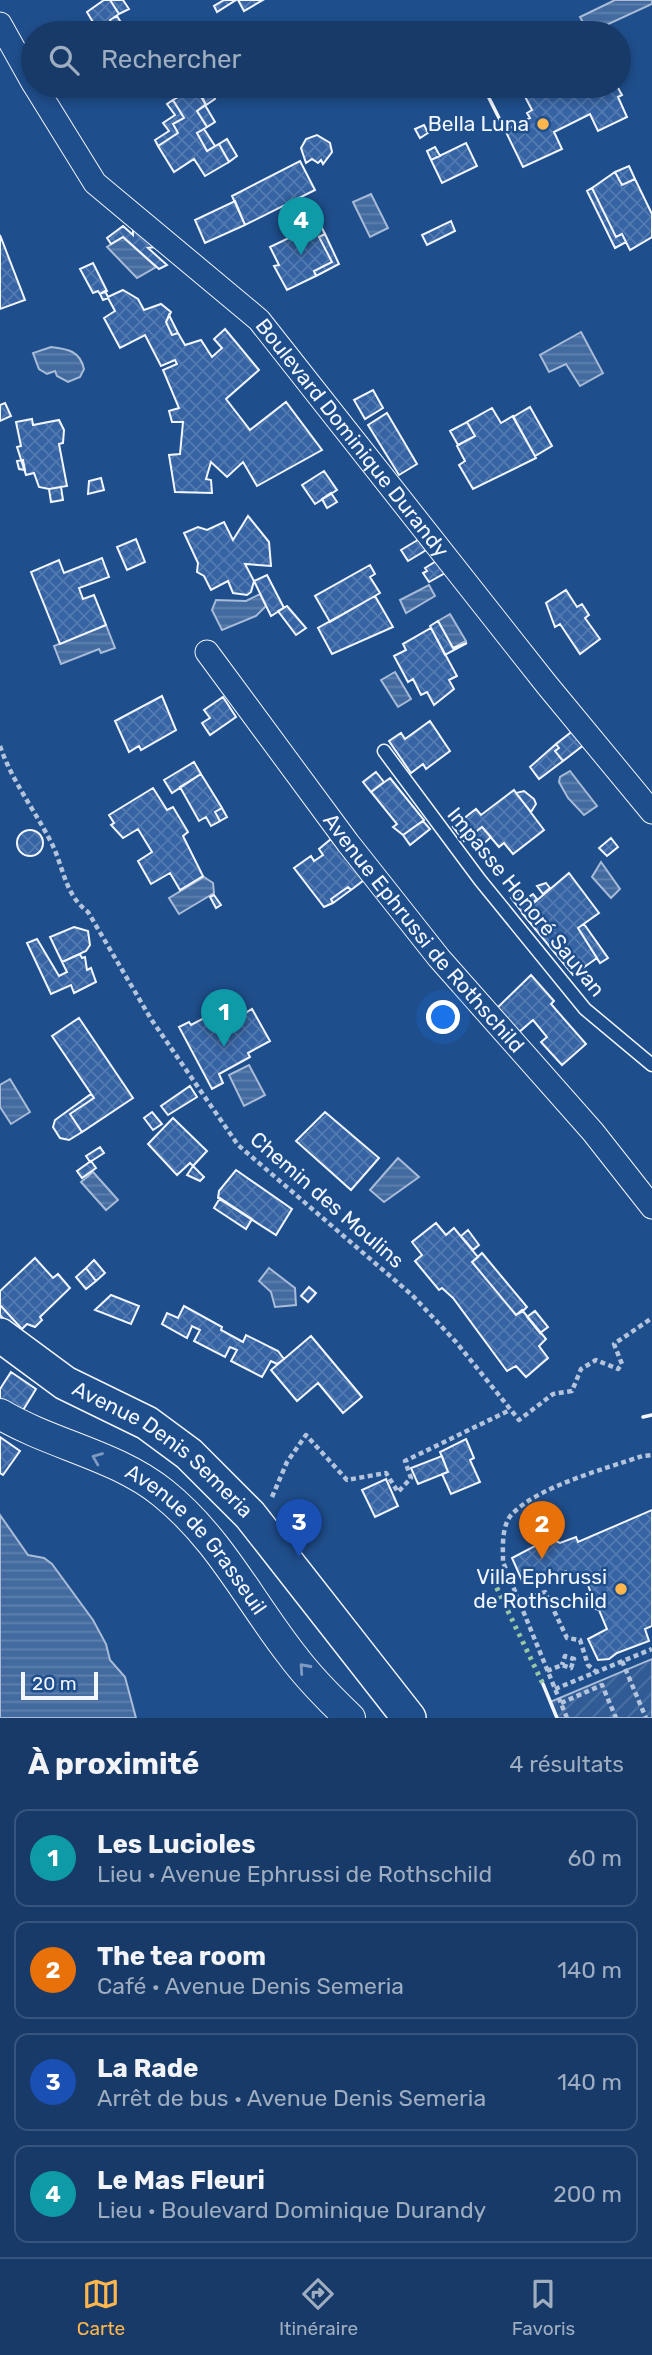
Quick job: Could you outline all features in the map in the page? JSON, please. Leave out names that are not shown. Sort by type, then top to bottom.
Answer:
[{"type":"main road","name":"Avenue Denis Semeria","points":[[0,1335],[65,1383],[147,1423],[189,1454],[250,1516],[409,1718]]},
{"type":"street","name":"Boulevard Dominique Durandy","points":[[0,24],[21,61]]},
{"type":"street","name":"Boulevard Dominique Durandy","points":[[43,98],[96,183],[258,320],[547,685],[652,811]]},
{"type":"street","name":"Avenue Ephrussi de Rothschild","points":[[207,652],[348,843],[430,948],[593,1132],[652,1207]]},
{"type":"street","name":"Avenue de Grasseuil","points":[[0,1414],[30,1433],[136,1473],[163,1493],[198,1524],[241,1579],[292,1656],[350,1718]]},
{"type":"lane","name":"Impasse Honoré Sauvan","points":[[384,751],[480,880],[585,1009],[652,1065]]},
{"type":"path","name":"Chemin des Moulins","points":[[0,746],[7,765],[50,841],[75,902],[88,912],[99,928],[114,960],[151,1019],[238,1145],[412,1296],[456,1342],[510,1409]]},
{"type":"path","points":[[278,1507],[272,1497],[286,1462],[306,1435],[348,1480],[386,1473],[398,1492],[411,1478],[405,1461],[510,1409],[519,1420],[553,1394],[572,1391],[581,1369],[596,1360],[618,1369],[622,1364],[614,1344],[652,1318]]},
{"type":"path","points":[[567,1718],[502,1562],[503,1537],[510,1515],[554,1487],[642,1455],[652,1455]]},
{"type":"path","points":[[517,1602],[545,1592],[567,1638],[580,1640],[584,1656],[595,1671]]},
{"type":"path","points":[[555,1689],[652,1649]]},
{"type":"path","points":[[562,1665],[565,1656],[574,1659],[584,1656]]},
{"type":"path","points":[[547,1671],[562,1665],[571,1668],[574,1659]]},
{"type":"path","points":[[622,1661],[646,1718]]},
{"type":"path","points":[[561,1703],[602,1685],[616,1718]]},
{"type":"shaded area","points":[[615,0],[652,0],[652,4],[615,21],[582,21],[580,17]]},
{"type":"shaded area","points":[[371,194],[388,228],[370,237],[353,202]]},
{"type":"shaded area","points":[[123,237],[156,267],[137,278],[107,247]]},
{"type":"shaded area","points":[[581,332],[603,373],[580,386],[566,364],[549,372],[540,355]]},
{"type":"shaded area","points":[[51,347],[68,350],[80,358],[84,369],[80,377],[68,382],[57,376],[55,371],[47,374],[39,369],[33,353]]},
{"type":"shaded area","points":[[429,585],[435,596],[406,613],[400,600]]},
{"type":"shaded area","points":[[260,594],[266,606],[256,616],[222,630],[212,610],[216,600],[246,601]]},
{"type":"shaded area","points":[[450,614],[466,641],[453,648],[438,621]]},
{"type":"shaded area","points":[[106,625],[115,648],[101,653],[99,649],[61,664],[54,646]]},
{"type":"shaded area","points":[[395,672],[411,699],[398,707],[381,680]]},
{"type":"shaded area","points":[[570,771],[597,806],[584,815],[568,798],[559,782],[560,777]]},
{"type":"shaded area","points":[[601,862],[620,889],[611,898],[592,877]]},
{"type":"shaded area","points":[[204,877],[213,883],[214,893],[179,914],[169,898]]},
{"type":"shaded area","points":[[249,1065],[265,1095],[244,1106],[229,1075]]},
{"type":"shaded area","points":[[10,1079],[30,1112],[11,1124],[0,1107],[0,1085]]},
{"type":"shaded area","points":[[398,1158],[419,1177],[384,1202],[370,1190]]},
{"type":"shaded area","points":[[93,1172],[118,1200],[106,1210],[81,1182]]},
{"type":"shaded area","points":[[269,1268],[295,1288],[296,1305],[275,1307],[271,1292],[259,1281]]},
{"type":"shaded area","points":[[0,1515],[28,1555],[44,1558],[52,1564],[93,1620],[106,1644],[110,1660],[125,1677],[136,1718],[0,1718]]},
{"type":"shaded area","points":[[652,1659],[652,1718],[557,1718],[550,1702]]},
{"type":"building","points":[[104,0],[110,0],[119,14],[111,21],[92,21],[87,12]]},
{"type":"building","points":[[110,0],[123,0],[129,9],[119,14]]},
{"type":"building","points":[[224,0],[236,0],[217,12],[214,6]]},
{"type":"building","points":[[238,0],[263,0],[244,11]]},
{"type":"building","points":[[202,98],[214,98],[215,99],[206,105]]},
{"type":"building","points":[[203,98],[206,105],[197,111],[207,127],[197,133],[207,151],[219,144],[229,162],[205,176],[194,159],[174,172],[158,146],[178,133],[173,124],[184,118],[173,100]]},
{"type":"building","name":"Bella Luna","points":[[526,98],[618,98],[627,117],[598,131],[590,114],[554,132],[562,149],[523,167],[505,130],[530,118],[527,113],[532,110]]},
{"type":"building","points":[[173,100],[184,118],[173,124],[178,133],[158,146],[155,140],[169,131],[163,123],[175,115],[167,104]]},
{"type":"building","points":[[205,105],[215,122],[207,127],[197,111]]},
{"type":"building","points":[[424,125],[428,133],[420,138],[415,129]]},
{"type":"building","points":[[204,129],[215,146],[207,151],[197,133]]},
{"type":"building","points":[[317,135],[330,143],[332,152],[323,164],[321,160],[318,163],[312,159],[306,163],[301,148],[306,139]]},
{"type":"building","points":[[227,139],[237,156],[229,162],[219,144]]},
{"type":"building","points":[[466,143],[477,166],[442,183],[431,160]]},
{"type":"building","points":[[435,147],[440,156],[431,160],[427,151]]},
{"type":"building","points":[[300,161],[315,190],[245,225],[232,196]]},
{"type":"building","points":[[629,166],[635,179],[622,185],[615,172]]},
{"type":"building","points":[[615,172],[622,185],[635,179],[652,214],[652,237],[630,250],[622,234],[616,237],[592,188]]},
{"type":"building","points":[[592,188],[616,237],[622,234],[626,242],[615,248],[587,191]]},
{"type":"building","points":[[235,201],[245,225],[205,243],[195,220]]},
{"type":"building","points":[[316,216],[325,234],[319,237],[332,262],[314,271],[316,276],[287,290],[274,266],[279,265],[270,247],[293,236],[290,229]]},
{"type":"building","points":[[451,221],[455,231],[427,245],[422,235]]},
{"type":"building","points":[[123,226],[133,235],[133,228],[155,247],[148,248],[167,265],[159,269],[123,237],[111,244],[107,238]]},
{"type":"building","points":[[325,234],[339,264],[316,276],[314,271],[332,262],[319,237]]},
{"type":"building","points":[[0,235],[25,300],[0,309]]},
{"type":"building","points":[[93,263],[107,291],[100,294],[98,291],[93,293],[80,269]]},
{"type":"building","points":[[123,290],[138,299],[144,310],[161,304],[171,312],[166,322],[172,335],[178,333],[185,345],[201,340],[212,357],[222,348],[214,339],[225,329],[259,370],[226,399],[250,430],[286,402],[322,450],[257,486],[243,462],[227,477],[211,462],[206,479],[211,480],[212,493],[175,492],[169,455],[180,454],[183,422],[172,422],[169,411],[179,408],[163,370],[177,364],[175,360],[161,366],[145,335],[120,348],[104,318],[115,311],[108,298],[103,300],[100,294],[105,291],[108,297]]},
{"type":"building","points":[[169,315],[178,333],[172,335],[166,322]]},
{"type":"building","points":[[373,390],[383,408],[365,419],[354,400]]},
{"type":"building","points":[[5,403],[11,416],[0,421],[0,405]]},
{"type":"building","points":[[530,407],[552,446],[535,456],[513,417]]},
{"type":"building","points":[[492,408],[501,423],[513,416],[536,458],[473,489],[459,465],[465,461],[457,446],[475,436],[467,422]]},
{"type":"building","points":[[387,413],[417,464],[399,475],[368,425]]},
{"type":"building","points":[[32,419],[33,425],[59,420],[64,430],[63,443],[59,444],[67,486],[49,489],[39,487],[34,473],[26,475],[17,447],[21,446],[16,422]]},
{"type":"building","points":[[467,422],[475,436],[458,445],[450,431]]},
{"type":"building","points":[[23,460],[25,470],[19,469],[17,461]]},
{"type":"building","points":[[324,471],[337,490],[315,504],[302,485]]},
{"type":"building","points":[[101,478],[104,490],[88,494],[89,481]]},
{"type":"building","points":[[61,487],[63,500],[51,502],[49,489]]},
{"type":"building","points":[[331,493],[337,502],[327,508],[322,499]]},
{"type":"building","points":[[248,516],[269,542],[271,566],[245,564],[254,581],[251,592],[247,595],[233,593],[228,581],[211,590],[204,576],[197,572],[198,563],[184,533],[198,527],[207,530],[224,522],[233,540]]},
{"type":"building","points":[[421,538],[428,549],[408,561],[401,550]]},
{"type":"building","points":[[136,539],[145,562],[127,570],[117,547]]},
{"type":"building","points":[[102,558],[109,577],[79,588],[83,599],[94,595],[106,625],[60,644],[31,572],[59,560],[64,573]]},
{"type":"building","points":[[438,560],[447,572],[429,582],[423,573],[427,571],[425,568]]},
{"type":"building","points":[[370,565],[375,574],[370,577],[380,593],[330,622],[315,596]]},
{"type":"building","points":[[267,575],[284,608],[271,616],[254,581]]},
{"type":"building","points":[[566,590],[577,607],[582,604],[589,615],[585,618],[600,639],[580,654],[560,624],[555,627],[546,603]]},
{"type":"building","points":[[375,596],[393,627],[332,654],[318,628]]},
{"type":"building","points":[[287,606],[306,628],[296,635],[278,611]]},
{"type":"building","points":[[438,621],[453,648],[467,643],[445,655],[430,626]]},
{"type":"building","points":[[431,628],[457,676],[449,680],[454,689],[434,705],[427,692],[421,695],[413,679],[408,682],[394,656],[406,650],[403,644]]},
{"type":"building","points":[[162,696],[176,730],[141,750],[139,746],[129,752],[115,721]]},
{"type":"building","points":[[223,697],[236,717],[210,735],[202,723],[210,718],[204,710]]},
{"type":"building","points":[[430,721],[450,751],[426,769],[423,764],[411,773],[389,741],[401,733],[405,739]]},
{"type":"building","points":[[574,730],[585,744],[563,761],[555,751],[559,748],[556,744]]},
{"type":"building","points":[[556,744],[559,748],[555,751],[563,761],[539,779],[530,767]]},
{"type":"building","points":[[194,762],[201,774],[172,793],[164,780]]},
{"type":"building","points":[[376,772],[384,782],[371,792],[363,782]]},
{"type":"building","points":[[201,774],[222,808],[215,812],[220,821],[211,826],[206,817],[199,821],[180,787]]},
{"type":"building","points":[[390,778],[424,820],[403,835],[393,827],[397,824],[371,792]]},
{"type":"building","points":[[153,788],[167,810],[173,807],[188,832],[183,836],[203,876],[180,890],[170,873],[151,884],[138,861],[152,852],[138,829],[123,838],[111,825],[114,823],[109,815]]},
{"type":"building","points":[[514,790],[544,830],[513,854],[504,843],[499,847],[482,827],[464,841],[453,827],[476,809],[481,815]]},
{"type":"building","points":[[524,791],[536,804],[531,812],[516,793]]},
{"type":"building","points":[[222,808],[227,817],[220,821],[215,812]]},
{"type":"building","points":[[423,821],[430,829],[410,845],[403,835]]},
{"type":"building","points":[[482,827],[491,837],[479,848],[470,836]]},
{"type":"building","points":[[30,830],[39,834],[43,843],[39,852],[30,856],[21,852],[17,843],[21,834]]},
{"type":"building","points":[[611,838],[618,847],[607,856],[599,848]]},
{"type":"building","points":[[331,839],[364,880],[351,890],[348,887],[331,899],[333,903],[324,907],[294,868],[311,856],[314,861],[323,855],[319,849]]},
{"type":"building","points":[[569,873],[599,913],[578,928],[597,958],[573,975],[522,913]]},
{"type":"building","points":[[546,883],[550,888],[543,894],[537,886]]},
{"type":"building","points":[[348,887],[351,890],[333,903],[331,899]]},
{"type":"building","points":[[517,893],[530,905],[521,911],[511,898]]},
{"type":"building","points":[[533,894],[537,899],[530,905],[526,899]]},
{"type":"building","points":[[214,895],[221,905],[216,908],[210,897]]},
{"type":"building","points":[[584,924],[608,958],[600,963],[578,928]]},
{"type":"building","points":[[74,927],[88,931],[90,945],[86,951],[62,962],[50,937]]},
{"type":"building","points":[[37,939],[59,976],[67,972],[62,962],[80,954],[82,958],[85,957],[87,970],[91,968],[96,982],[74,993],[71,985],[51,994],[27,943]]},
{"type":"building","points":[[531,975],[554,1001],[551,1004],[586,1044],[562,1065],[541,1042],[547,1037],[533,1020],[518,1033],[496,1009]]},
{"type":"building","points":[[234,1004],[240,1016],[252,1009],[270,1041],[248,1053],[250,1057],[219,1074],[223,1083],[212,1089],[179,1027],[189,1022],[191,1025],[210,1015],[215,1025],[229,1018],[224,1009]]},
{"type":"building","points":[[79,1018],[133,1098],[82,1132],[70,1114],[94,1098],[52,1036]]},
{"type":"building","points":[[190,1086],[197,1097],[168,1115],[161,1106]]},
{"type":"building","points":[[91,1094],[94,1098],[70,1114],[82,1132],[69,1140],[60,1138],[53,1127],[55,1120]]},
{"type":"building","points":[[152,1112],[162,1124],[153,1130],[144,1118]]},
{"type":"building","points":[[325,1112],[379,1158],[351,1190],[296,1141]]},
{"type":"building","points":[[173,1118],[207,1151],[193,1166],[190,1163],[177,1175],[148,1144]]},
{"type":"building","points":[[100,1147],[104,1153],[90,1162],[86,1156]]},
{"type":"building","points":[[91,1161],[96,1168],[82,1178],[77,1171]]},
{"type":"building","points":[[193,1166],[204,1177],[200,1181],[187,1175]]},
{"type":"building","points":[[236,1170],[292,1209],[276,1235],[218,1198],[219,1191]]},
{"type":"building","points":[[220,1198],[252,1219],[246,1229],[214,1208]]},
{"type":"building","points":[[436,1223],[446,1235],[454,1228],[478,1257],[472,1262],[516,1315],[522,1310],[546,1339],[539,1346],[548,1358],[526,1377],[516,1366],[507,1371],[453,1298],[442,1288],[439,1290],[415,1261],[422,1255],[412,1242]]},
{"type":"building","points":[[468,1230],[479,1245],[473,1250],[461,1236]]},
{"type":"building","points":[[482,1253],[527,1307],[523,1311],[516,1315],[472,1262]]},
{"type":"building","points":[[35,1258],[53,1278],[58,1274],[70,1288],[40,1317],[42,1320],[35,1327],[27,1324],[22,1329],[0,1305],[0,1291]]},
{"type":"building","points":[[94,1260],[105,1273],[96,1281],[86,1268]]},
{"type":"building","points":[[86,1268],[96,1281],[86,1289],[76,1277]]},
{"type":"building","points":[[309,1287],[316,1293],[308,1302],[301,1296]]},
{"type":"building","points":[[111,1295],[139,1306],[131,1324],[95,1310]]},
{"type":"building","points":[[0,1305],[22,1329],[17,1334],[0,1315]]},
{"type":"building","points":[[184,1306],[243,1342],[246,1335],[278,1351],[284,1359],[277,1364],[271,1361],[262,1377],[231,1361],[237,1350],[230,1347],[225,1357],[194,1341],[200,1330],[192,1326],[187,1338],[162,1324],[167,1313],[178,1318]]},
{"type":"building","points":[[535,1311],[548,1327],[540,1333],[527,1317]]},
{"type":"building","points":[[311,1336],[362,1397],[343,1413],[318,1383],[297,1401],[271,1370]]},
{"type":"building","points":[[11,1372],[36,1389],[20,1415],[0,1401],[0,1389]]},
{"type":"building","points":[[0,1437],[20,1451],[3,1475],[0,1473]]},
{"type":"building","points":[[466,1439],[474,1458],[470,1460],[480,1482],[451,1494],[442,1474],[448,1472],[440,1452]]},
{"type":"building","points":[[442,1456],[448,1472],[418,1484],[411,1468]]},
{"type":"building","points":[[386,1479],[398,1506],[375,1517],[362,1490]]},
{"type":"building","name":"Villa Ephrussi de Rothschild","points":[[652,1510],[652,1626],[645,1629],[649,1641],[617,1653],[609,1659],[598,1660],[588,1639],[607,1629],[599,1610],[593,1608],[589,1599],[591,1593],[585,1578],[571,1583],[566,1571],[536,1584],[535,1581],[524,1585],[512,1558],[550,1538],[560,1543],[576,1537],[578,1542]]},
{"type":"hedge","points":[[493,1580],[543,1684]]},
{"type":"wall","points":[[489,98],[505,130]]},
{"type":"wall","points":[[643,1417],[652,1415]]},
{"type":"wall","points":[[543,1684],[557,1718]]},
{"type":"place","name":"Bella Luna","points":[[543,124]]},
{"type":"place","name":"Le Mas Fleuri","points":[[301,255]]},
{"type":"place","name":"Les Lucioles","points":[[224,1047]]},
{"type":"place","name":"La Rade","points":[[299,1557]]},
{"type":"place","name":"The tea room","points":[[542,1559]]},
{"type":"place","name":"Villa Ephrussi de Rothschild","points":[[621,1589]]}]
